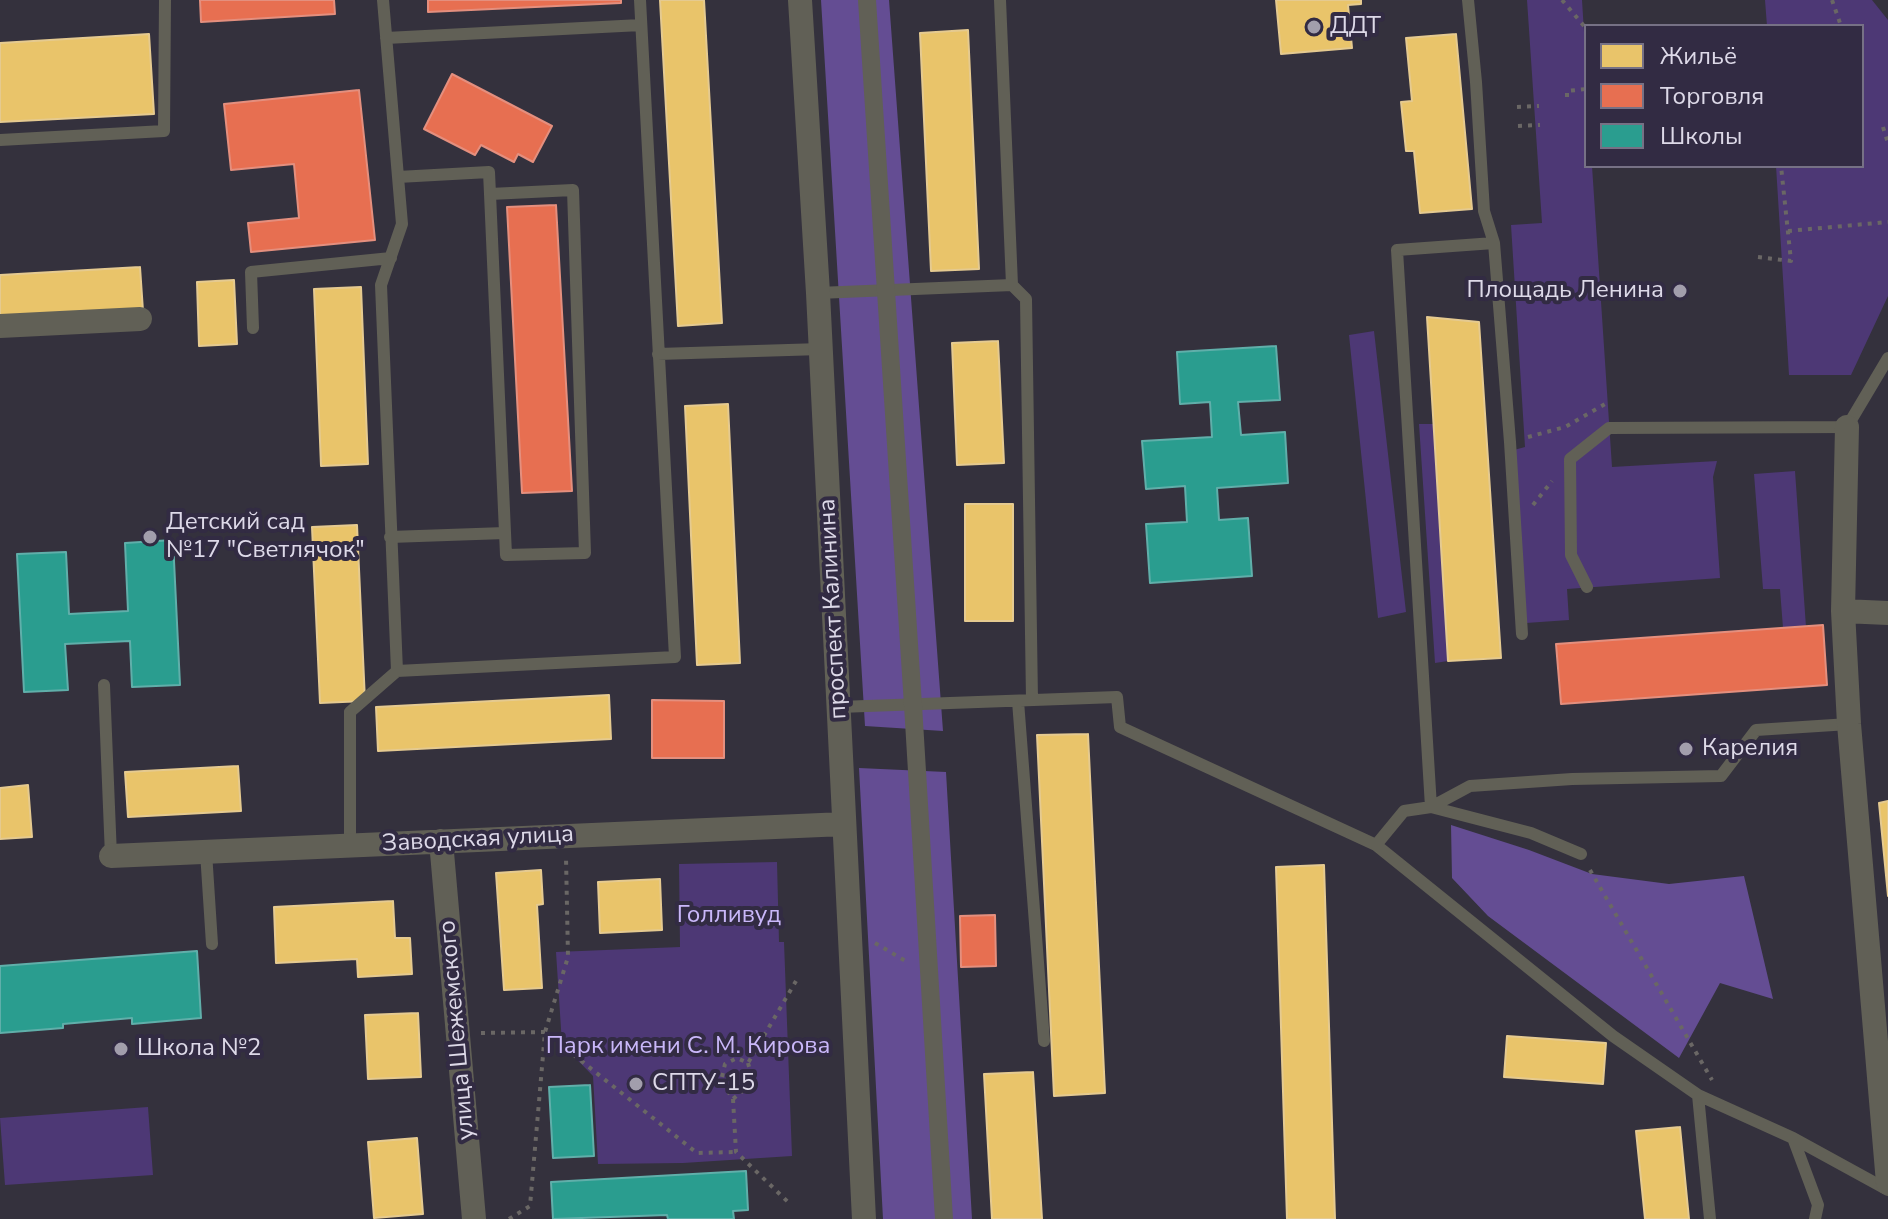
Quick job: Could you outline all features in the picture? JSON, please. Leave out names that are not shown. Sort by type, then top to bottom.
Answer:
[{"type":"street","name":"проспект Калинина","points":[[800,0],[821,349],[864,1219]]},
{"type":"street","points":[[867,0],[944,1219]]},
{"type":"street","points":[[0,326],[140,319]]},
{"type":"street","points":[[1847,427],[1843,611],[1849,724],[1888,1183]]},
{"type":"street","points":[[1843,611],[1888,613]]},
{"type":"street","name":"Заводская улица","points":[[111,856],[844,824]]},
{"type":"street","name":"улица Шежемского","points":[[441,841],[474,1219]]},
{"type":"lane","points":[[0,140],[164,131],[165,0]]},
{"type":"lane","points":[[383,0],[402,224],[381,285],[397,671]]},
{"type":"lane","points":[[350,845],[350,712],[397,671],[675,657],[640,0]]},
{"type":"lane","points":[[1000,0],[1012,285],[1026,299],[1032,700]]},
{"type":"lane","points":[[1468,0],[1484,211],[1494,243],[1522,634]]},
{"type":"lane","points":[[386,38],[641,25]]},
{"type":"lane","points":[[398,177],[489,172],[506,555],[585,553],[573,190],[490,194]]},
{"type":"lane","points":[[1431,807],[1397,250],[1494,243]]},
{"type":"lane","points":[[253,328],[251,272],[391,258]]},
{"type":"lane","points":[[818,293],[1012,285]]},
{"type":"lane","points":[[658,354],[821,349]]},
{"type":"lane","points":[[1587,587],[1571,555],[1570,459],[1609,428],[1847,427],[1888,358]]},
{"type":"lane","points":[[390,537],[505,533]]},
{"type":"lane","points":[[104,685],[111,856]]},
{"type":"lane","points":[[839,707],[1117,697],[1120,727],[1376,845],[1613,1036],[1698,1095],[1793,1138],[1888,1190]]},
{"type":"lane","points":[[1018,701],[1044,1041]]},
{"type":"lane","points":[[1376,845],[1404,811],[1431,807],[1470,786],[1572,779],[1721,776],[1756,730],[1849,724]]},
{"type":"lane","points":[[1431,807],[1531,833],[1581,854]]},
{"type":"lane","points":[[206,852],[212,944]]},
{"type":"lane","points":[[1698,1095],[1710,1219]]},
{"type":"lane","points":[[1793,1138],[1818,1205],[1815,1219]]},
{"type":"path","points":[[1562,0],[1584,26]]},
{"type":"path","points":[[1832,0],[1840,24]]},
{"type":"path","points":[[1567,97],[1567,91],[1584,89]]},
{"type":"path","points":[[1517,107],[1539,106]]},
{"type":"path","points":[[1518,126],[1540,125]]},
{"type":"path","points":[[1883,127],[1888,143]]},
{"type":"path","points":[[1758,257],[1791,261],[1781,168]]},
{"type":"path","points":[[1788,231],[1888,222]]},
{"type":"path","points":[[1510,442],[1565,427],[1607,403]]},
{"type":"path","points":[[1516,525],[1570,459]]},
{"type":"path","points":[[509,1219],[530,1206],[545,1032],[568,957],[565,836]]},
{"type":"path","points":[[1581,854],[1728,1109]]},
{"type":"path","points":[[849,927],[929,976]]},
{"type":"path","points":[[733,1099],[752,1078],[748,1063],[796,981]]},
{"type":"path","points":[[458,1033],[545,1032],[697,1153],[736,1152]]},
{"type":"path","points":[[748,1063],[737,1058],[725,1064],[721,1081],[733,1099],[736,1152],[788,1202]]},
{"type":"green space","points":[[1527,0],[1582,0],[1584,168],[1592,168],[1612,467],[1717,461],[1713,477],[1720,578],[1567,589],[1569,620],[1526,623],[1514,450],[1525,447],[1511,225],[1542,223]]},
{"type":"green space","points":[[1765,0],[1872,0],[1888,20],[1888,296],[1851,375],[1789,375],[1776,168],[1864,168],[1864,24],[1767,24]]},
{"type":"green space","points":[[1374,331],[1406,612],[1378,618],[1349,335]]},
{"type":"green space","points":[[1419,424],[1434,424],[1448,661],[1435,663]]},
{"type":"green space","points":[[1795,471],[1806,627],[1783,628],[1780,589],[1763,589],[1754,474]]},
{"type":"green space","name":"Парк имени С. М. Кирова","points":[[777,862],[779,942],[784,942],[792,1156],[683,1163],[598,1164],[593,1076],[562,1044],[556,952],[680,947],[679,864]]},
{"type":"green space","points":[[148,1107],[153,1175],[5,1185],[0,1118]]},
{"type":"shaded area","points":[[821,0],[889,0],[943,731],[865,726]]},
{"type":"shaded area","points":[[859,768],[946,772],[972,1219],[883,1219]]},
{"type":"shaded area","points":[[1451,825],[1592,874],[1669,884],[1744,876],[1773,999],[1720,983],[1679,1058],[1488,916],[1452,878]]},
{"type":"building: Жильё","points":[[660,0],[704,0],[722,323],[678,326]]},
{"type":"building: Жильё","name":"ДДТ","points":[[1276,0],[1361,0],[1361,4],[1348,5],[1352,48],[1281,54]]},
{"type":"building: Жильё","points":[[968,30],[979,269],[931,271],[920,33]]},
{"type":"building: Жильё","points":[[149,34],[154,114],[0,122],[0,43]]},
{"type":"building: Жильё","points":[[1456,34],[1472,209],[1420,213],[1414,151],[1406,151],[1401,102],[1412,101],[1406,38]]},
{"type":"building: Жильё","points":[[140,267],[143,311],[0,319],[0,275]]},
{"type":"building: Жильё","points":[[234,280],[237,344],[199,346],[197,282]]},
{"type":"building: Жильё","points":[[361,287],[368,464],[321,466],[314,289]]},
{"type":"building: Жильё","points":[[1427,317],[1479,322],[1501,658],[1448,661]]},
{"type":"building: Жильё","points":[[998,341],[1004,463],[957,465],[952,343]]},
{"type":"building: Жильё","points":[[728,404],[740,663],[697,665],[685,406]]},
{"type":"building: Жильё","points":[[965,504],[1013,504],[1013,621],[965,621]]},
{"type":"building: Жильё","points":[[357,525],[365,701],[320,703],[312,527]]},
{"type":"building: Жильё","points":[[609,695],[611,739],[378,751],[376,707]]},
{"type":"building: Жильё","points":[[1088,734],[1105,1093],[1054,1096],[1037,735]]},
{"type":"building: Жильё","points":[[238,766],[241,811],[128,817],[125,772]]},
{"type":"building: Жильё","points":[[28,785],[32,837],[0,839],[0,788]]},
{"type":"building: Жильё","points":[[1888,801],[1888,896],[1879,803]]},
{"type":"building: Жильё","points":[[1324,865],[1335,1219],[1287,1219],[1276,867]]},
{"type":"building: Жильё","points":[[541,870],[543,904],[537,905],[542,988],[504,990],[496,873]]},
{"type":"building: Жильё","points":[[660,879],[662,930],[600,933],[598,882]]},
{"type":"building: Жильё","points":[[393,901],[395,938],[410,938],[412,974],[358,977],[357,959],[276,963],[274,907]]},
{"type":"building: Жильё","points":[[418,1013],[421,1077],[368,1079],[365,1015]]},
{"type":"building: Жильё","points":[[1507,1036],[1606,1043],[1603,1084],[1504,1077]]},
{"type":"building: Жильё","points":[[1033,1072],[1042,1219],[992,1219],[984,1074]]},
{"type":"building: Жильё","points":[[1680,1127],[1689,1219],[1645,1219],[1636,1131]]},
{"type":"building: Жильё","points":[[417,1138],[423,1214],[374,1218],[368,1142]]},
{"type":"building: Торговля","points":[[200,0],[334,0],[335,14],[201,22]]},
{"type":"building: Торговля","points":[[428,0],[621,0],[621,3],[428,12]]},
{"type":"building: Торговля","points":[[452,74],[552,126],[533,162],[518,154],[514,162],[481,145],[475,155],[424,129]]},
{"type":"building: Торговля","points":[[359,90],[375,240],[251,252],[248,223],[299,218],[294,164],[231,170],[224,104]]},
{"type":"building: Торговля","points":[[556,205],[572,491],[522,493],[507,207]]},
{"type":"building: Торговля","points":[[1823,625],[1827,685],[1561,704],[1556,644]]},
{"type":"building: Торговля","points":[[652,700],[724,701],[724,758],[652,758]]},
{"type":"building: Торговля","points":[[995,915],[996,966],[961,967],[960,916]]},
{"type":"building: Школы","points":[[1276,346],[1280,400],[1238,402],[1241,435],[1285,432],[1288,483],[1217,488],[1219,520],[1248,518],[1252,576],[1150,583],[1146,524],[1187,522],[1185,486],[1146,489],[1142,441],[1212,437],[1210,402],[1180,404],[1177,352]]},
{"type":"building: Школы","points":[[173,540],[180,685],[132,687],[130,641],[65,644],[68,690],[24,692],[17,554],[66,552],[69,614],[128,611],[125,543]]},
{"type":"building: Школы","points":[[197,951],[201,1018],[132,1024],[132,1018],[0,1033],[0,966]]},
{"type":"building: Школы","points":[[590,1085],[594,1156],[553,1158],[549,1087]]},
{"type":"building: Школы","points":[[746,1171],[748,1210],[733,1211],[734,1219],[668,1219],[667,1215],[553,1219],[551,1182]]},
{"type":"place","name":"ДДТ","points":[[1314,27]]},
{"type":"place","name":"Площадь Ленина","points":[[1680,291]]},
{"type":"place","name":"Детский сад №17 \"Светлячок\"","points":[[150,537]]},
{"type":"place","name":"Карелия","points":[[1686,749]]},
{"type":"place","name":"Школа №2","points":[[121,1049]]},
{"type":"place","name":"СПТУ-15","points":[[636,1084]]},
{"type":"park label","name":"Голливуд","points":[[729,916]]}]
